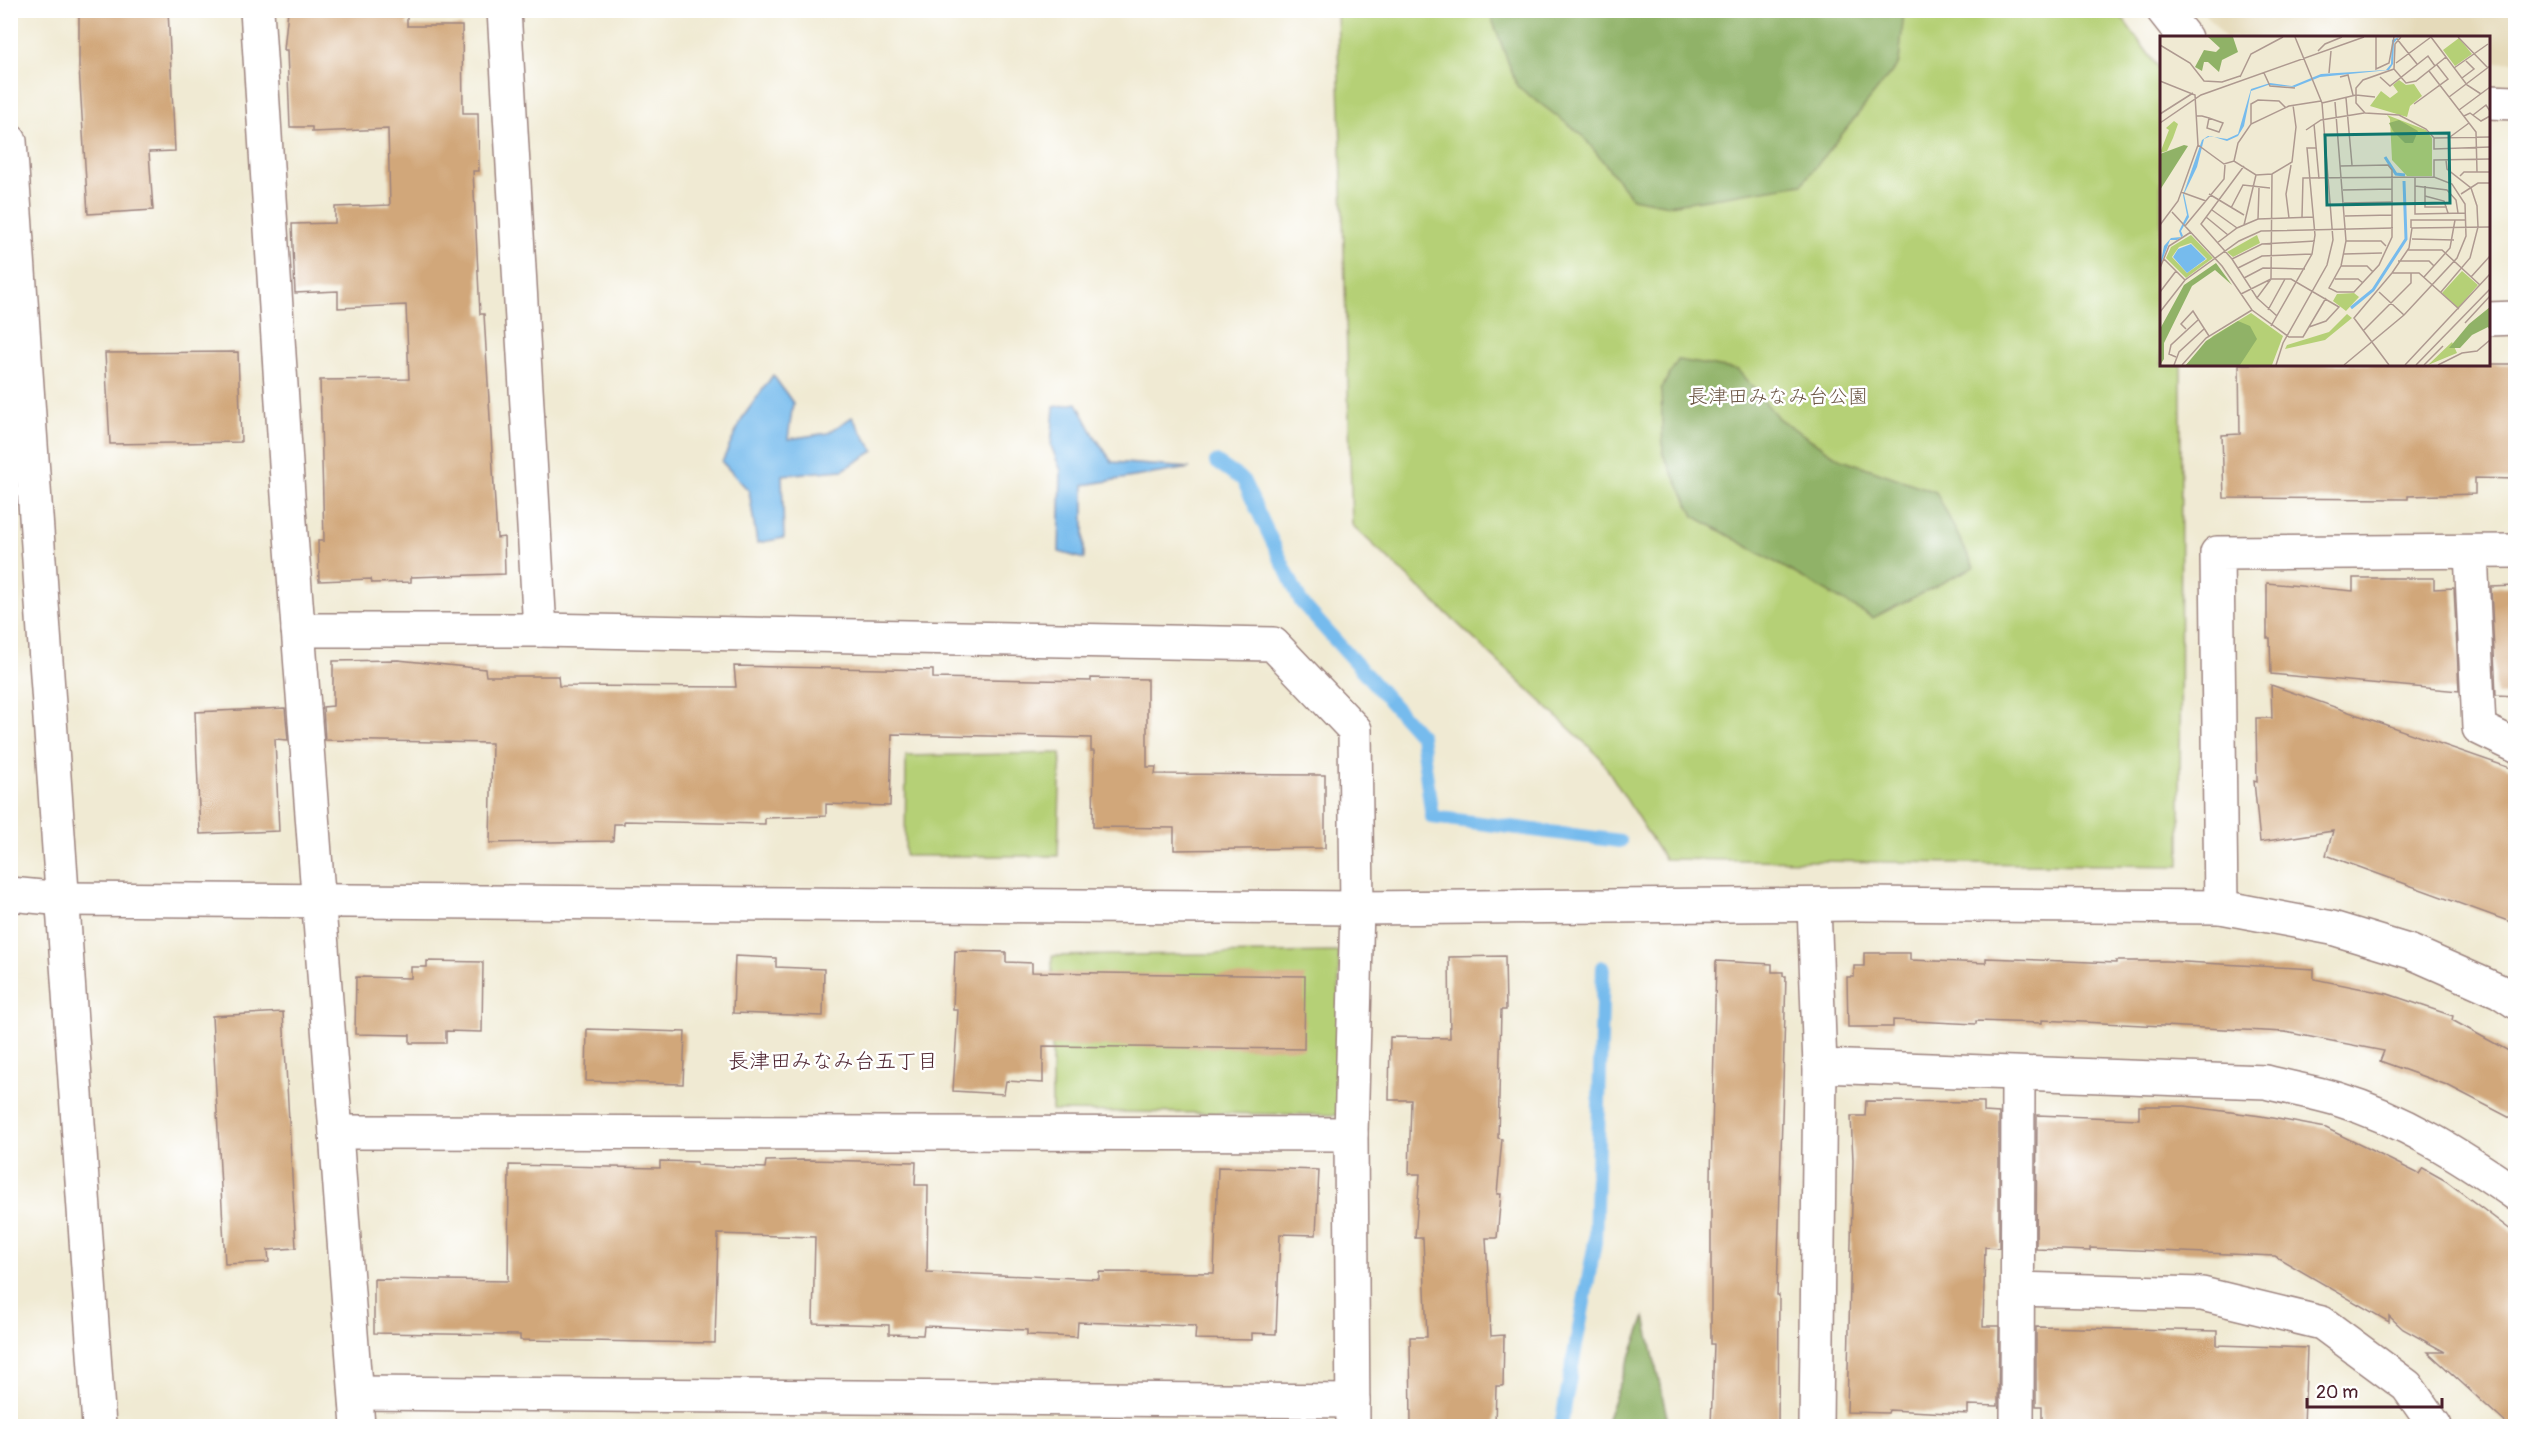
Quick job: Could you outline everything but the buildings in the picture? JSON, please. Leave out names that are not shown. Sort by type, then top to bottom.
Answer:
[{"type":"street","points":[[257,10],[298,630],[358,1426]]},
{"type":"street","points":[[504,10],[540,630]]},
{"type":"street","points":[[2163,10],[2183,36]]},
{"type":"street","points":[[2490,102],[2516,103]]},
{"type":"street","points":[[10,141],[99,1426]]},
{"type":"street","points":[[2490,319],[2516,318]]},
{"type":"street","points":[[2221,907],[2217,553],[2516,551]]},
{"type":"street","points":[[2472,552],[2480,728],[2516,746]]},
{"type":"street","points":[[298,630],[540,630],[1272,644],[1355,730],[1357,908],[1351,1134],[1353,1414],[356,1393]]},
{"type":"street","points":[[10,894],[63,899],[1357,908],[2221,907],[2332,928],[2411,952],[2499,991],[2516,1002]]},
{"type":"street","points":[[1814,906],[1820,1066],[1816,1426]]},
{"type":"street","points":[[1820,1066],[2018,1075],[2126,1076],[2266,1082],[2338,1099],[2403,1124],[2466,1159],[2516,1194]]},
{"type":"street","points":[[2018,1075],[2018,1426]]},
{"type":"street","points":[[336,1132],[1351,1134]]},
{"type":"street","points":[[2018,1289],[2202,1294],[2322,1323],[2407,1386],[2435,1426]]},
{"type":"shaded area","points":[[2203,11],[2515,11],[2515,62],[2490,63],[2490,36],[2224,36]]},
{"type":"green space","name":"長津田みなみ台公園","points":[[1337,11],[2117,11],[2160,70],[2160,366],[2181,366],[2180,866],[1664,859],[1599,756],[1352,525]]},
{"type":"green space","points":[[1489,11],[1904,11],[1899,63],[1802,184],[1669,205],[1632,198],[1582,135],[1517,86]]},
{"type":"green space","points":[[1678,360],[1738,370],[1779,419],[1839,458],[1936,492],[1974,567],[1873,618],[1694,516],[1663,454],[1661,389]]},
{"type":"green space","points":[[1061,753],[1058,856],[905,856],[906,756]]},
{"type":"green space","points":[[1339,952],[1339,1115],[1052,1111],[1052,956]]},
{"type":"green space","points":[[1645,1317],[1669,1426],[1604,1426]]},
{"type":"water","points":[[773,375],[793,403],[788,439],[828,433],[852,417],[874,451],[843,470],[782,475],[784,538],[757,543],[749,491],[722,462],[743,417]]},
{"type":"water","points":[[1077,403],[1112,462],[1190,468],[1084,485],[1084,559],[1059,552],[1061,471],[1051,446],[1054,407]]},
{"type":"waterway","points":[[1216,462],[1243,480],[1301,602],[1421,736],[1432,817],[1620,841]]},
{"type":"waterway","points":[[1561,1426],[1595,1242],[1603,967]]},
{"type":"district","name":"長津田みなみ台五丁目","points":[[833,1061]]}]
